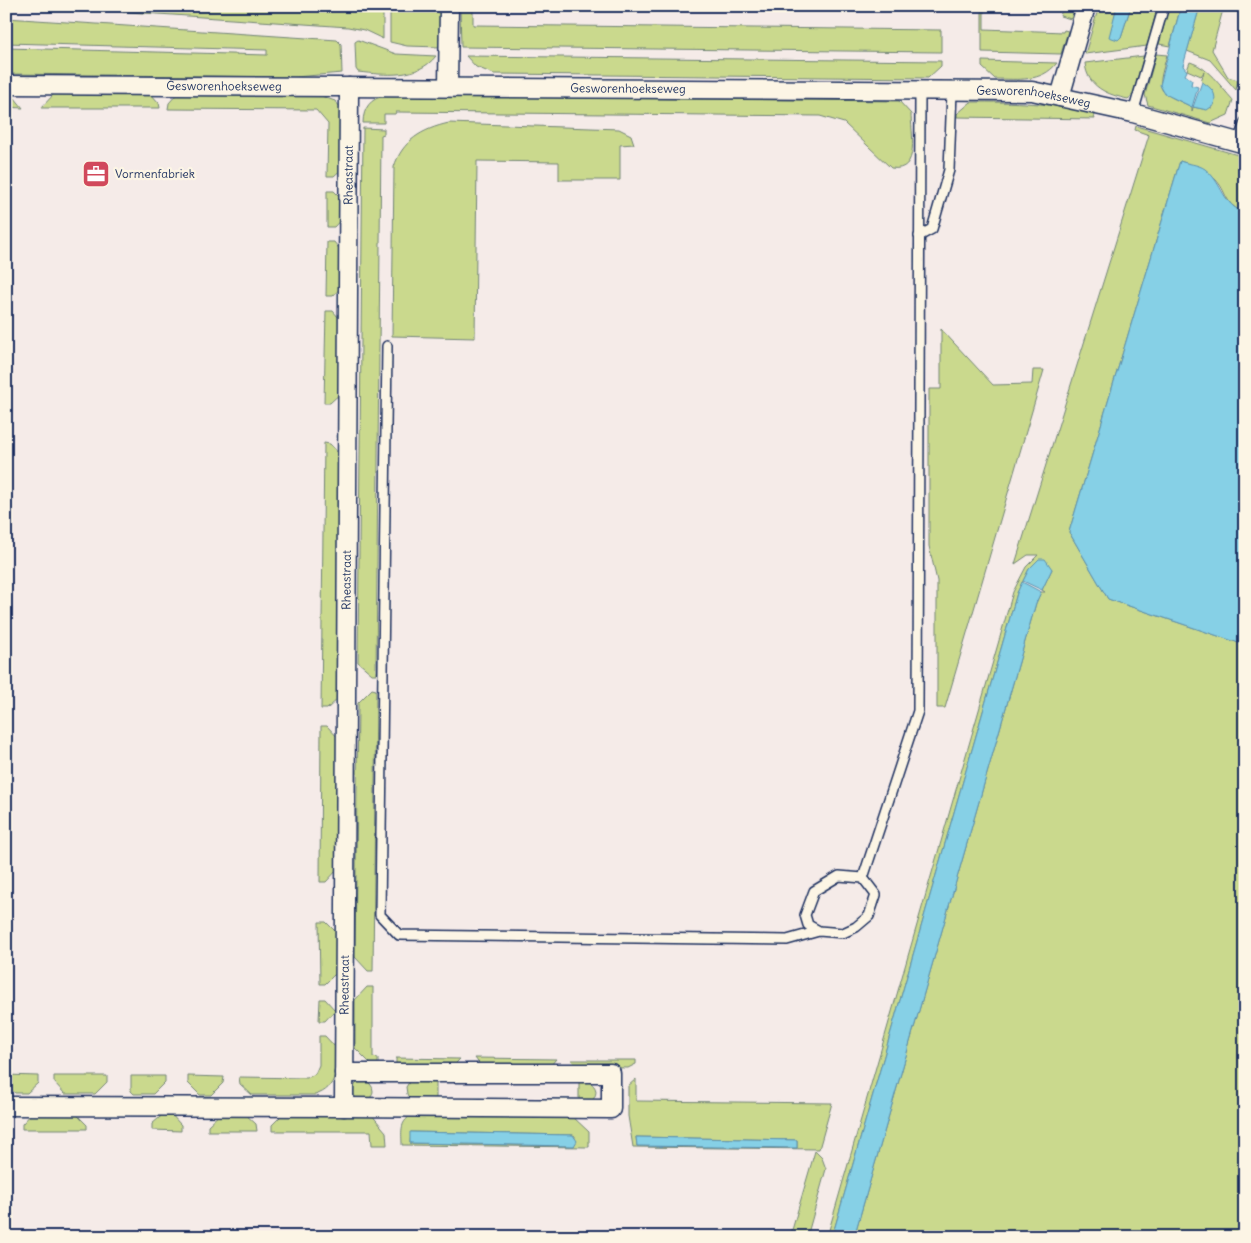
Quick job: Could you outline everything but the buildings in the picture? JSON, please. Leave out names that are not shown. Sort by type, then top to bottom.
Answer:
[{"type":"street","points":[[448,87],[449,6]]},
{"type":"street","points":[[1060,97],[1086,6]]},
{"type":"street","name":"Gesworenhoekseweg","points":[[6,85],[920,92],[1032,91],[1133,114],[1241,143]]},
{"type":"street","name":"Rheastraat","points":[[344,1107],[349,87]]},
{"type":"street","points":[[6,1106],[611,1108],[611,1072],[344,1072]]},
{"type":"lane","points":[[1133,114],[1164,6]]},
{"type":"lane","points":[[863,878],[918,711],[920,92]]},
{"type":"lane","points":[[919,236],[932,229],[949,170],[952,92]]},
{"type":"lane","points":[[1241,143],[1245,122]]},
{"type":"lane","points":[[387,346],[380,915],[399,935],[787,940],[819,931],[843,933],[856,927],[869,916],[876,895],[863,878],[839,876],[814,891],[805,914],[808,925],[819,931]]},
{"type":"green space","points":[[41,6],[310,6],[360,12],[361,6],[383,6],[383,39],[364,30],[348,27]]},
{"type":"green space","points":[[390,6],[417,8],[441,6],[440,47],[407,46],[390,42]]},
{"type":"green space","points":[[460,6],[473,6],[473,25],[941,30],[941,52],[461,47]]},
{"type":"green space","points":[[982,6],[984,6],[984,29],[1068,31],[1061,54],[982,52]]},
{"type":"green space","points":[[1063,6],[1075,6],[1071,19],[1060,16]]},
{"type":"green space","points":[[1099,6],[1117,6],[1110,37],[1121,37],[1131,6],[1158,6],[1147,46],[1085,54]]},
{"type":"green space","points":[[1169,6],[1181,6],[1170,46],[1159,44]]},
{"type":"green space","points":[[1200,6],[1224,6],[1212,50],[1228,77],[1238,80],[1236,90],[1210,60],[1187,51]]},
{"type":"green space","points":[[6,18],[337,40],[341,44],[342,73],[295,77],[6,74],[6,48],[267,55],[267,50],[6,43]]},
{"type":"green space","points":[[358,40],[396,54],[436,56],[420,69],[411,72],[379,74],[358,72],[356,69],[355,42]]},
{"type":"green space","points":[[1156,54],[1167,55],[1161,77],[1162,89],[1165,93],[1192,107],[1192,112],[1193,107],[1203,109],[1204,106],[1212,108],[1214,105],[1211,89],[1201,81],[1204,72],[1201,76],[1187,70],[1190,62],[1196,64],[1208,73],[1233,100],[1228,115],[1210,123],[1148,105],[1145,95]]},
{"type":"green space","points":[[466,56],[941,61],[941,66],[928,78],[494,74],[476,67]]},
{"type":"green space","points":[[1144,56],[1133,95],[1128,99],[1106,92],[1094,84],[1085,63]]},
{"type":"green space","points":[[982,61],[1057,63],[1044,74],[1036,77],[995,79],[982,67]]},
{"type":"green space","points":[[6,92],[10,92],[23,108],[6,107]]},
{"type":"green space","points":[[55,93],[151,94],[159,103],[160,108],[41,108]]},
{"type":"green space","points":[[177,94],[321,96],[335,101],[341,108],[345,166],[334,176],[327,176],[328,124],[316,110],[168,109],[169,103]]},
{"type":"green space","points":[[385,96],[899,101],[911,114],[913,140],[911,158],[907,164],[900,168],[891,168],[844,123],[820,116],[396,112],[395,114],[384,114],[384,123],[363,123],[366,108],[372,101]]},
{"type":"green space","points":[[971,102],[1018,103],[1063,107],[1093,114],[1095,119],[957,117],[957,114]]},
{"type":"green space","points":[[449,123],[619,129],[631,135],[634,144],[620,145],[620,180],[559,180],[559,162],[477,161],[475,338],[392,336],[394,167],[402,150],[414,138],[430,129]]},
{"type":"green space","points":[[1136,126],[1245,157],[1245,213],[1229,202],[1215,179],[1198,168],[1180,161],[1069,532],[1108,599],[1245,645],[1245,1237],[1083,1237],[1074,1234],[1063,1237],[854,1237],[1036,603],[1041,592],[1045,592],[1042,590],[1052,569],[1029,569],[1017,593],[832,1237],[827,1237],[1013,592],[1026,567],[1038,555],[1028,555],[1015,564],[1149,135],[1135,130]]},
{"type":"green space","points":[[363,128],[384,129],[384,134],[381,135],[376,674],[372,674],[358,662]]},
{"type":"green space","points":[[327,191],[334,191],[345,202],[345,215],[334,227],[327,227]]},
{"type":"green space","points":[[327,242],[334,242],[344,255],[344,284],[333,296],[326,296]]},
{"type":"green space","points":[[326,311],[333,311],[344,324],[343,391],[330,403],[324,403]]},
{"type":"green space","points":[[941,329],[993,385],[1032,384],[1033,370],[1044,370],[945,708],[937,708],[937,581],[929,546],[929,389],[941,389]]},
{"type":"green space","points":[[324,443],[330,444],[342,457],[340,697],[327,709],[321,709]]},
{"type":"green space","points":[[372,689],[376,690],[373,971],[368,971],[355,957],[358,703]]},
{"type":"green space","points":[[321,726],[327,726],[340,740],[338,869],[326,882],[320,882]]},
{"type":"green space","points":[[319,922],[326,922],[338,934],[337,972],[325,984],[320,984]]},
{"type":"green space","points":[[367,987],[373,987],[373,1057],[378,1058],[378,1065],[372,1065],[355,1048],[355,1000]]},
{"type":"green space","points":[[320,999],[325,999],[335,1010],[325,1021],[319,1021]]},
{"type":"green space","points":[[319,1036],[325,1036],[337,1049],[334,1077],[332,1083],[323,1092],[315,1095],[252,1095],[240,1084],[239,1077],[307,1078],[315,1074],[319,1065]]},
{"type":"green space","points":[[396,1058],[460,1059],[454,1065],[396,1065]]},
{"type":"green space","points":[[475,1058],[556,1059],[550,1066],[481,1066]]},
{"type":"green space","points":[[571,1060],[636,1060],[636,1064],[628,1068],[578,1067]]},
{"type":"green space","points":[[6,1075],[38,1076],[38,1083],[27,1093],[15,1093],[6,1085]]},
{"type":"green space","points":[[54,1076],[107,1076],[107,1082],[95,1094],[65,1094],[54,1082]]},
{"type":"green space","points":[[131,1076],[165,1076],[165,1082],[153,1094],[134,1094],[131,1091]]},
{"type":"green space","points":[[188,1076],[224,1077],[223,1083],[211,1095],[200,1095],[188,1083]]},
{"type":"green space","points":[[436,1077],[436,1103],[410,1100],[406,1087],[410,1081]]},
{"type":"green space","points":[[579,1079],[591,1083],[596,1092],[592,1101],[579,1105]]},
{"type":"green space","points":[[636,1079],[636,1101],[832,1103],[819,1149],[633,1147],[628,1116],[628,1086]],"holes":[[[636,1137],[797,1140],[797,1148],[637,1146]]]},
{"type":"green space","points":[[363,1081],[370,1084],[373,1091],[370,1098],[363,1101],[356,1098],[353,1091],[356,1084]]},
{"type":"green space","points":[[34,1111],[74,1112],[87,1125],[87,1129],[22,1129],[22,1124]]},
{"type":"green space","points":[[166,1112],[169,1112],[181,1125],[181,1131],[152,1130],[152,1124]]},
{"type":"green space","points":[[221,1113],[245,1114],[256,1124],[257,1131],[208,1131],[208,1125]]},
{"type":"green space","points":[[283,1114],[371,1114],[386,1132],[387,1145],[372,1145],[371,1131],[272,1131],[272,1125]]},
{"type":"green space","points":[[411,1116],[572,1116],[589,1132],[589,1147],[402,1145],[402,1129],[407,1119]],"holes":[[[411,1132],[575,1136],[574,1146],[410,1143]]]},
{"type":"green space","points":[[815,1151],[822,1158],[826,1169],[807,1237],[790,1237]]},
{"type":"water","points":[[1117,6],[1131,6],[1121,37],[1118,40],[1109,37]]},
{"type":"water","points":[[1181,6],[1200,6],[1183,66],[1187,71],[1185,75],[1192,80],[1191,85],[1198,87],[1192,107],[1165,94],[1160,85]]},
{"type":"water","points":[[1202,82],[1211,89],[1215,97],[1214,105],[1207,110],[1193,107]]},
{"type":"water","points":[[1180,161],[1205,169],[1216,181],[1231,204],[1245,213],[1245,645],[1108,599],[1069,532]]},
{"type":"water","points":[[1039,559],[1045,559],[1052,569],[1042,590],[1023,581],[1029,569]]},
{"type":"water","points":[[1022,582],[1041,592],[1036,603],[854,1237],[832,1237],[1017,593]]},
{"type":"water","points":[[410,1132],[573,1135],[577,1141],[574,1146],[410,1143]]},
{"type":"water","points":[[636,1137],[797,1140],[797,1148],[637,1146]]},
{"type":"place","name":"Vormenfabriek","points":[[96,174]]}]
